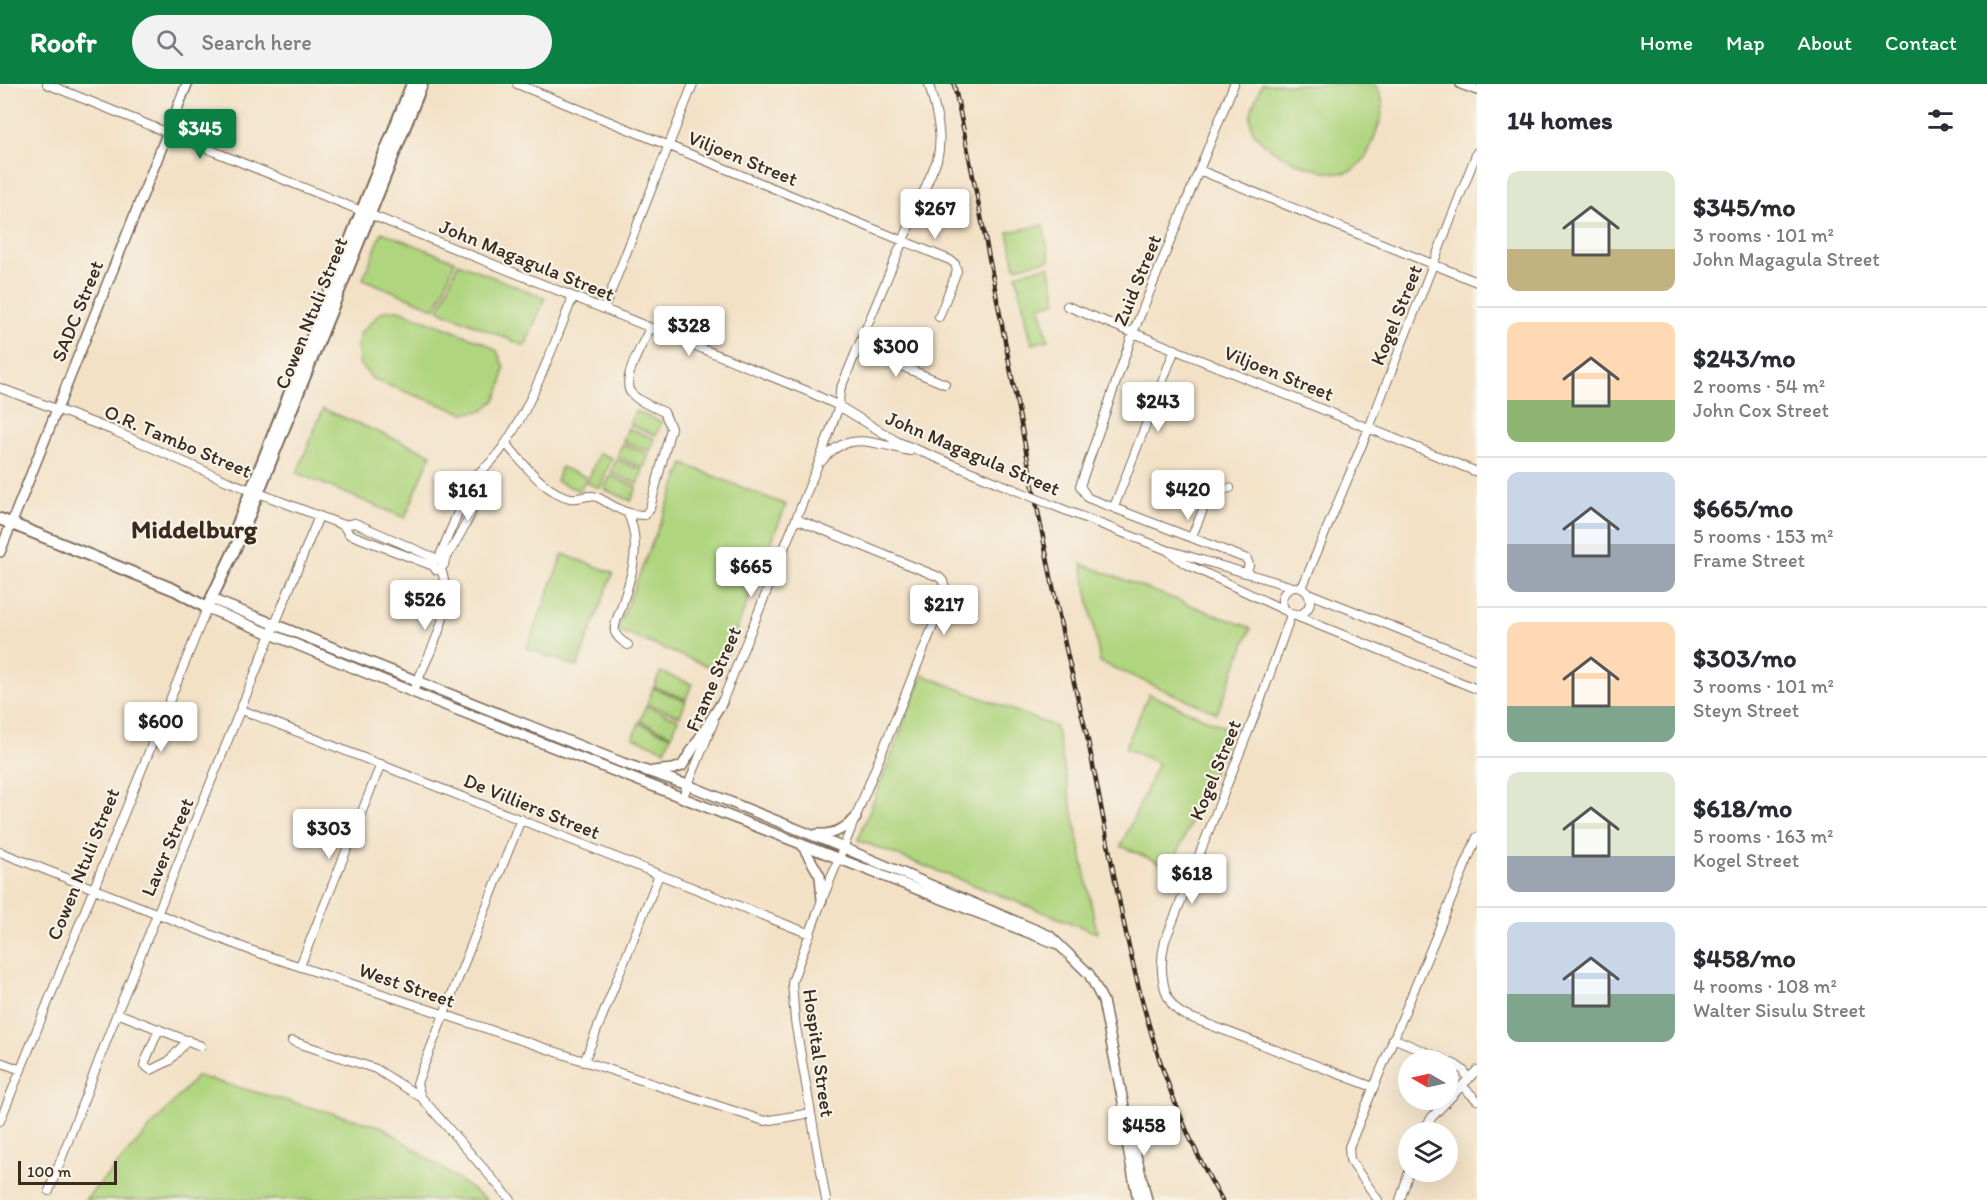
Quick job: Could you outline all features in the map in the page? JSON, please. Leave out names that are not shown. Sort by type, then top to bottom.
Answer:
[{"type":"highway","name":"Cowen Ntuli Street","points":[[367,212],[412,84]]},
{"type":"highway","name":"Cowen Ntuli Street","points":[[209,603],[230,555],[234,535],[255,491],[367,212],[422,84]]},
{"type":"highway","points":[[0,519],[193,599],[209,603]]},
{"type":"main road","name":"SADC Street","points":[[0,552],[187,84]]},
{"type":"main road","points":[[1461,84],[1477,90]]},
{"type":"main road","points":[[209,603],[277,624],[623,763],[688,784],[1032,926],[1050,936],[1089,974],[1103,1001],[1126,1117],[1128,1149],[1138,1200]]},
{"type":"main road","points":[[209,603],[273,634],[413,692],[1057,943]]},
{"type":"main road","points":[[648,771],[673,769],[682,765],[722,702]]},
{"type":"main road","points":[[523,734],[527,724]]},
{"type":"main road","points":[[619,773],[623,763]]},
{"type":"main road","points":[[809,834],[828,835],[839,831],[856,818]]},
{"type":"main road","points":[[801,844],[820,876],[822,900]]},
{"type":"main road","points":[[1126,1117],[1136,1146],[1147,1200]]},
{"type":"street","name":"John Magagula Street","points":[[47,84],[367,212],[839,406],[882,433],[923,453],[1167,550],[1193,568],[1291,613],[1477,689]]},
{"type":"street","name":"Viljoen Street","points":[[517,84],[902,239],[955,264],[955,277],[939,317]]},
{"type":"street","points":[[604,309],[693,84]]},
{"type":"street","name":"Frame Street","points":[[683,797],[817,467],[839,406],[840,390],[940,147],[940,130],[929,84]]},
{"type":"street","name":"Zuid Street","points":[[1114,507],[1088,498],[1081,490],[1082,474],[1133,333],[1234,84]]},
{"type":"street","name":"Kogel Street","points":[[1301,589],[1369,428],[1477,152]]},
{"type":"street","points":[[1199,170],[1477,282]]},
{"type":"street","points":[[413,692],[444,618],[447,601],[438,563],[473,476],[482,471],[516,429],[573,297]]},
{"type":"street","name":"Viljoen Street","points":[[1067,306],[1477,472]]},
{"type":"street","points":[[506,444],[547,487],[562,495],[574,498],[594,496],[628,514],[645,515],[650,508],[671,428],[664,412],[640,400],[630,392],[628,385],[629,375],[650,328]]},
{"type":"street","points":[[857,348],[945,384]]},
{"type":"street","points":[[1175,349],[1114,507],[1247,559],[1249,565],[1246,573]]},
{"type":"street","name":"O.R. Tambo Street","points":[[0,388],[319,516],[343,525],[355,523],[397,541],[438,563]]},
{"type":"street","points":[[817,467],[836,446],[849,441],[866,441],[923,453]]},
{"type":"street","points":[[1192,536],[1207,496],[1216,490],[1230,488]]},
{"type":"street","points":[[628,514],[636,535],[636,548],[630,580],[615,626],[619,639],[628,645]]},
{"type":"street","name":"Laver Street","points":[[49,1191],[156,914],[242,710],[319,516]]},
{"type":"street","name":"Hospital Street","points":[[796,519],[939,577],[945,585],[945,599],[822,900],[792,989],[826,1200]]},
{"type":"street","name":"O.R. Tambo Street","points":[[343,525],[349,534],[393,551],[438,563]]},
{"type":"street","points":[[393,551],[397,541]]},
{"type":"street","points":[[1167,550],[1301,589],[1477,660]]},
{"type":"street","points":[[1301,589],[1309,608],[1291,613],[1282,604],[1284,593],[1301,589]]},
{"type":"street","name":"Cowen Ntuli Street","points":[[0,1121],[209,603]]},
{"type":"street","name":"Kogel Street","points":[[1291,613],[1258,707],[1165,941],[1162,959],[1163,981],[1172,1004],[1184,1015],[1373,1087]]},
{"type":"street","name":"De Villiers Street","points":[[242,710],[810,934]]},
{"type":"street","points":[[300,966],[381,764]]},
{"type":"street","points":[[421,1097],[417,1083],[521,819]]},
{"type":"street","points":[[1378,1200],[1350,1160],[1348,1151],[1477,837]]},
{"type":"street","name":"West Street","points":[[0,852],[250,950],[755,1119],[765,1120],[811,1113]]},
{"type":"street","points":[[584,1062],[659,874]]},
{"type":"street","points":[[117,1012],[201,1046]]},
{"type":"street","points":[[159,1029],[144,1065],[152,1070],[169,1061],[188,1040]]},
{"type":"street","points":[[1393,1038],[1449,1061],[1464,1071],[1465,1083],[1477,1100]]},
{"type":"street","points":[[292,1041],[376,1069],[421,1097],[511,1200]]},
{"type":"street","points":[[0,1062],[21,1070]]},
{"type":"street","points":[[1429,1122],[1477,1070]]},
{"type":"street","points":[[1400,1200],[1406,1182]]},
{"type":"green space","points":[[1262,84],[1374,84],[1381,94],[1383,110],[1366,157],[1352,170],[1342,173],[1328,172],[1297,162],[1268,146],[1257,137],[1251,122],[1253,106]]},
{"type":"green space","points":[[1043,225],[1050,260],[1015,267],[1008,232]]},
{"type":"green space","points":[[382,232],[455,261],[436,309],[363,279]]},
{"type":"green space","points":[[458,263],[545,298],[525,346],[439,310]]},
{"type":"green space","points":[[1049,266],[1057,301],[1040,306],[1048,340],[1032,344],[1016,274]]},
{"type":"green space","points":[[399,310],[485,343],[497,351],[504,367],[502,383],[496,399],[483,411],[463,413],[374,380],[360,365],[357,346],[360,333],[383,311]]},
{"type":"green space","points":[[323,409],[431,454],[405,518],[297,473]]},
{"type":"green space","points":[[635,411],[662,422],[656,435],[630,425]]},
{"type":"green space","points":[[628,428],[655,439],[650,451],[623,441]]},
{"type":"green space","points":[[622,444],[649,454],[644,468],[617,457]]},
{"type":"green space","points":[[599,453],[612,458],[600,488],[587,483]]},
{"type":"green space","points":[[616,460],[643,470],[638,484],[611,473]]},
{"type":"green space","points":[[684,464],[786,505],[720,671],[617,630]]},
{"type":"green space","points":[[561,467],[586,477],[580,491],[556,481]]},
{"type":"green space","points":[[610,476],[637,487],[631,501],[604,489]]},
{"type":"green space","points":[[563,554],[613,573],[577,667],[527,648]]},
{"type":"green space","points":[[1082,564],[1251,628],[1217,713],[1100,662]]},
{"type":"green space","points":[[660,672],[692,684],[686,699],[654,687]]},
{"type":"green space","points":[[923,675],[1056,727],[1097,933],[858,840]]},
{"type":"green space","points":[[653,688],[686,701],[680,716],[647,704]]},
{"type":"green space","points":[[1149,694],[1231,730],[1171,868],[1121,846],[1158,763],[1125,748]]},
{"type":"green space","points":[[646,706],[678,719],[672,735],[640,721]]},
{"type":"green space","points":[[639,723],[671,736],[665,750],[633,737]]},
{"type":"green space","points":[[197,1076],[383,1127],[487,1200],[85,1200]]},
{"type":"railway","points":[[954,84],[1049,566],[1087,736],[1135,974],[1170,1090],[1193,1146],[1222,1200]]},
{"type":"district","name":"Middelburg","points":[[194,529]]}]
